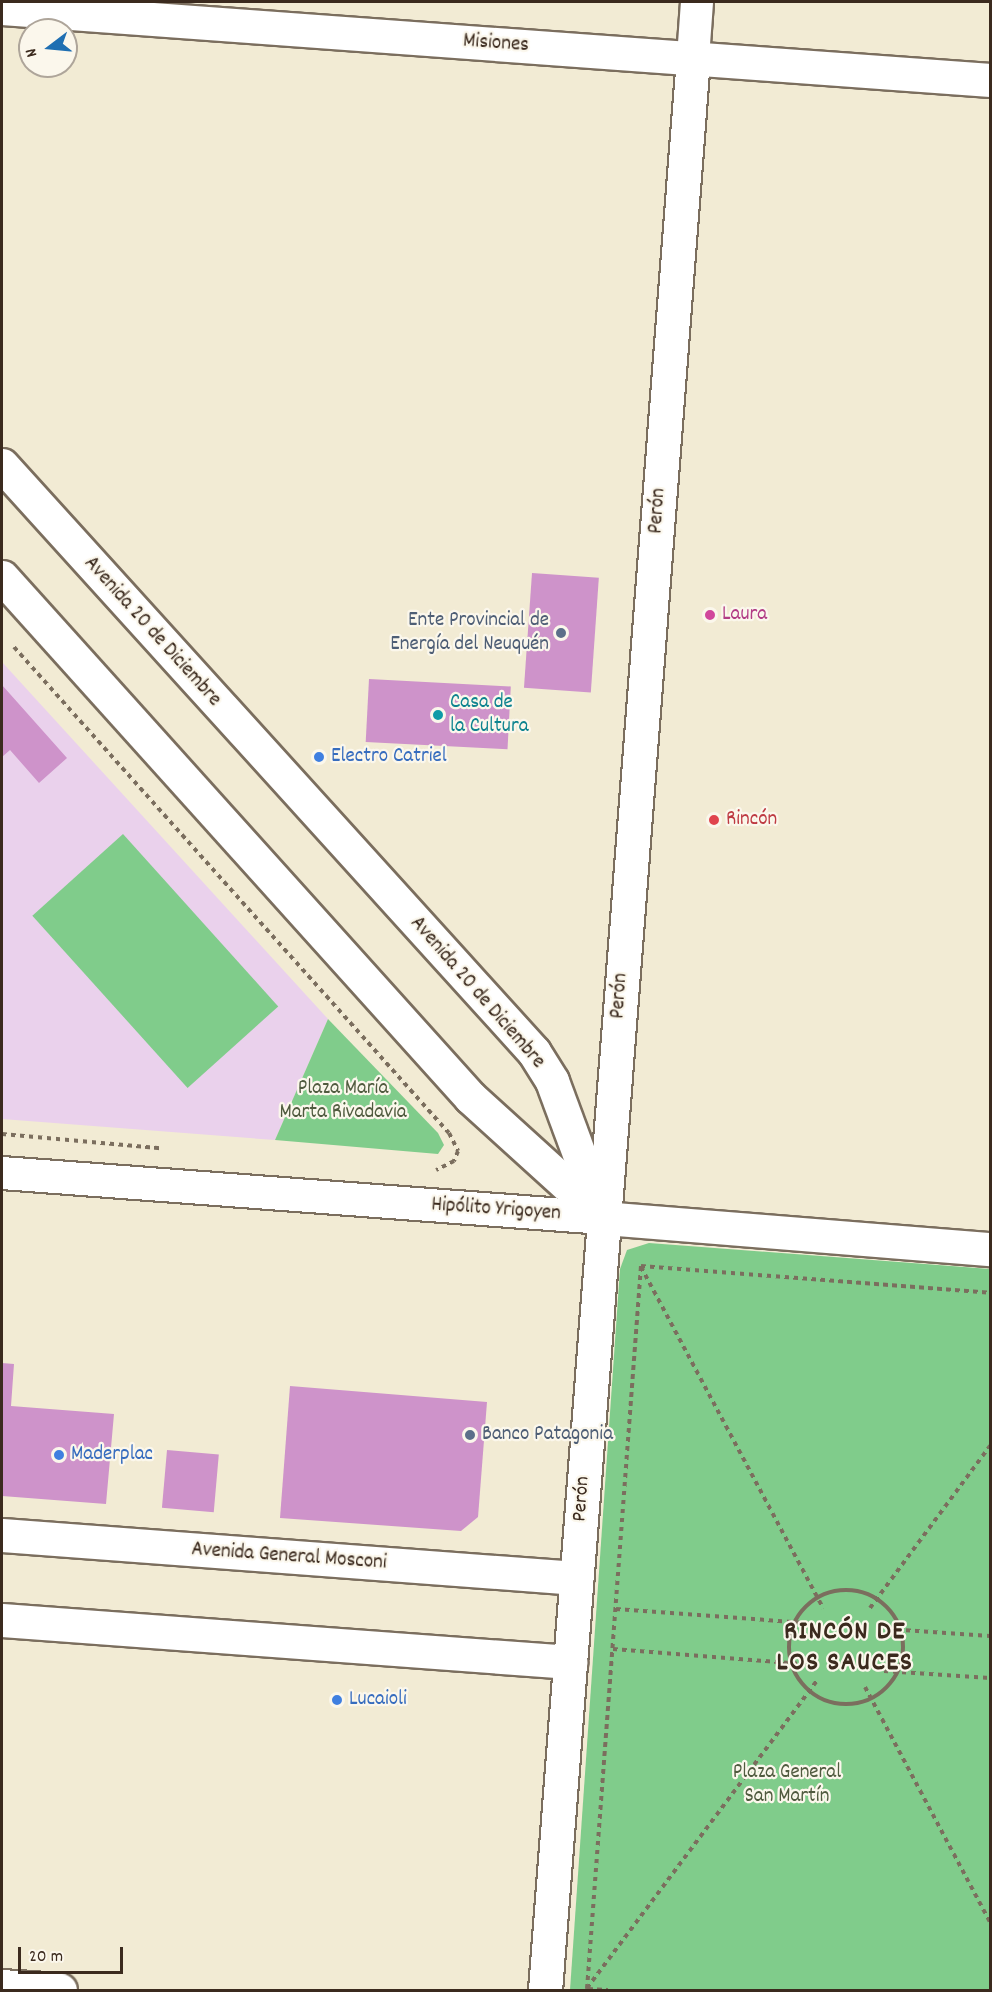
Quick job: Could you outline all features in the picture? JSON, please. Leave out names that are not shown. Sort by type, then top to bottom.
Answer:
[{"type":"street","name":"Perón","points":[[545,1990],[697,2]]},
{"type":"street","name":"Misiones","points":[[2,8],[990,80]]},
{"type":"street","name":"Avenida 20 de Diciembre","points":[[2,465],[534,1052],[552,1081],[603,1218]]},
{"type":"street","points":[[2,578],[470,1097],[603,1218]]},
{"type":"street","name":"Hipólito Yrigoyen","points":[[2,1173],[990,1249]]},
{"type":"street","name":"Avenida General Mosconi","points":[[2,1535],[576,1578]]},
{"type":"street","points":[[2,1620],[570,1662]]},
{"type":"street","points":[[2,1986],[61,1990]]},
{"type":"path","points":[[9,642],[449,1133],[458,1151],[454,1161],[429,1171]]},
{"type":"path","points":[[2,1134],[164,1148]]},
{"type":"path","points":[[641,1266],[990,1293]]},
{"type":"path","points":[[641,1266],[823,1608]]},
{"type":"path","points":[[587,1989],[641,1266]]},
{"type":"path","points":[[870,1608],[990,1446]]},
{"type":"path","points":[[845,1589],[878,1599],[901,1629],[898,1671],[871,1699],[832,1703],[809,1691],[790,1663],[794,1622],[817,1596],[845,1589]]},
{"type":"path","points":[[616,1609],[808,1623]]},
{"type":"path","points":[[888,1629],[990,1636]]},
{"type":"path","points":[[613,1649],[805,1664]]},
{"type":"path","points":[[884,1671],[990,1678]]},
{"type":"path","points":[[587,1989],[817,1680]]},
{"type":"path","points":[[865,1687],[990,1922]]},
{"type":"path","points":[[587,1989],[608,1990]]},
{"type":"shaded area","points":[[2,662],[328,1019],[275,1140],[2,1119]]},
{"type":"green space","points":[[123,834],[278,1006],[188,1088],[32,916]]},
{"type":"green space","name":"Plaza María Marta Rivadavia","points":[[328,1019],[438,1133],[444,1145],[438,1154],[275,1140]]},
{"type":"green space","name":"Plaza General San Martín","points":[[649,1243],[990,1269],[990,1990],[570,1990],[620,1269],[627,1250]]},
{"type":"building","name":"Ente Provincial de Energía del Neuquén","points":[[532,573],[599,578],[591,692],[524,688]]},
{"type":"building","name":"Casa de la Cultura","points":[[369,679],[511,686],[508,749],[366,742]]},
{"type":"building","points":[[2,685],[67,758],[39,783],[10,750],[2,757]]},
{"type":"building","name":"Maderplac","points":[[2,1363],[14,1364],[11,1406],[114,1414],[106,1504],[2,1496]]},
{"type":"building","points":[[290,1386],[487,1402],[478,1517],[461,1531],[280,1518]]},
{"type":"building","points":[[167,1450],[219,1455],[214,1512],[162,1508]]},
{"type":"place","name":"Laura","points":[[710,615]]},
{"type":"place","name":"Ente Provincial de Energía del Neuquén","points":[[561,633]]},
{"type":"place","name":"Casa de la Cultura","points":[[438,715]]},
{"type":"place","name":"Electro Catriel","points":[[319,757]]},
{"type":"place","name":"Rincón","points":[[714,820]]},
{"type":"place","name":"Banco Patagonia","points":[[470,1435]]},
{"type":"place","name":"Maderplac","points":[[59,1455]]},
{"type":"place","name":"Lucaioli","points":[[337,1700]]},
{"type":"district","name":"RINCÓN DE LOS SAUCES","points":[[845,1648]]}]
